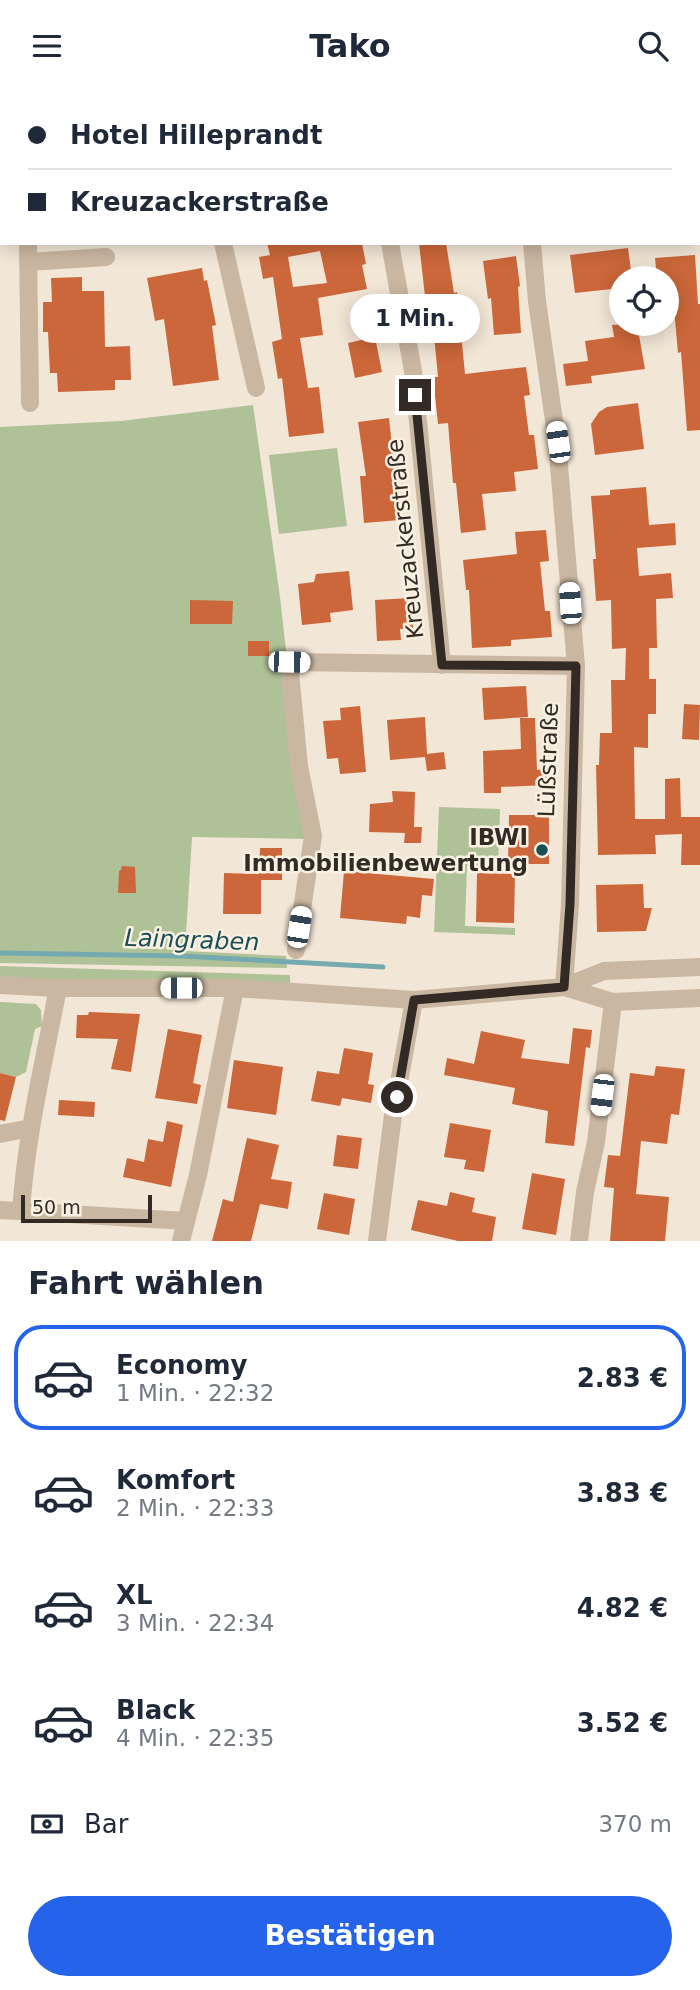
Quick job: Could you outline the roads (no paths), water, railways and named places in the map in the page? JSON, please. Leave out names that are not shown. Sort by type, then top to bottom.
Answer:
[{"type":"street","points":[[28,245],[30,403]]},
{"type":"street","points":[[223,245],[256,388]]},
{"type":"street","name":"Kreuzackerstraße","points":[[390,245],[413,371],[442,665]]},
{"type":"street","name":"Lüßstraße","points":[[532,245],[537,301],[558,442],[576,666],[570,904],[564,987]]},
{"type":"street","points":[[29,262],[106,257]]},
{"type":"street","name":"Kreuzackerstraße","points":[[296,950],[313,837],[299,766],[289,662],[576,666]]},
{"type":"street","points":[[0,985],[58,988],[234,988],[414,1000],[564,987],[604,971],[700,967]]},
{"type":"street","points":[[564,987],[613,1002],[700,998]]},
{"type":"street","points":[[21,1211],[23,1175],[58,988]]},
{"type":"street","points":[[181,1241],[198,1175],[234,988]]},
{"type":"street","points":[[377,1241],[393,1115],[414,1000]]},
{"type":"street","points":[[579,1241],[585,1192],[596,1142],[613,1002]]},
{"type":"street","points":[[0,1133],[31,1128]]},
{"type":"street","points":[[0,1210],[186,1221]]},
{"type":"waterway","name":"Laingraben","points":[[0,953],[181,956],[383,967]]},
{"type":"place","name":"IBWI Immobilienbewertung","points":[[542,850]]}]
